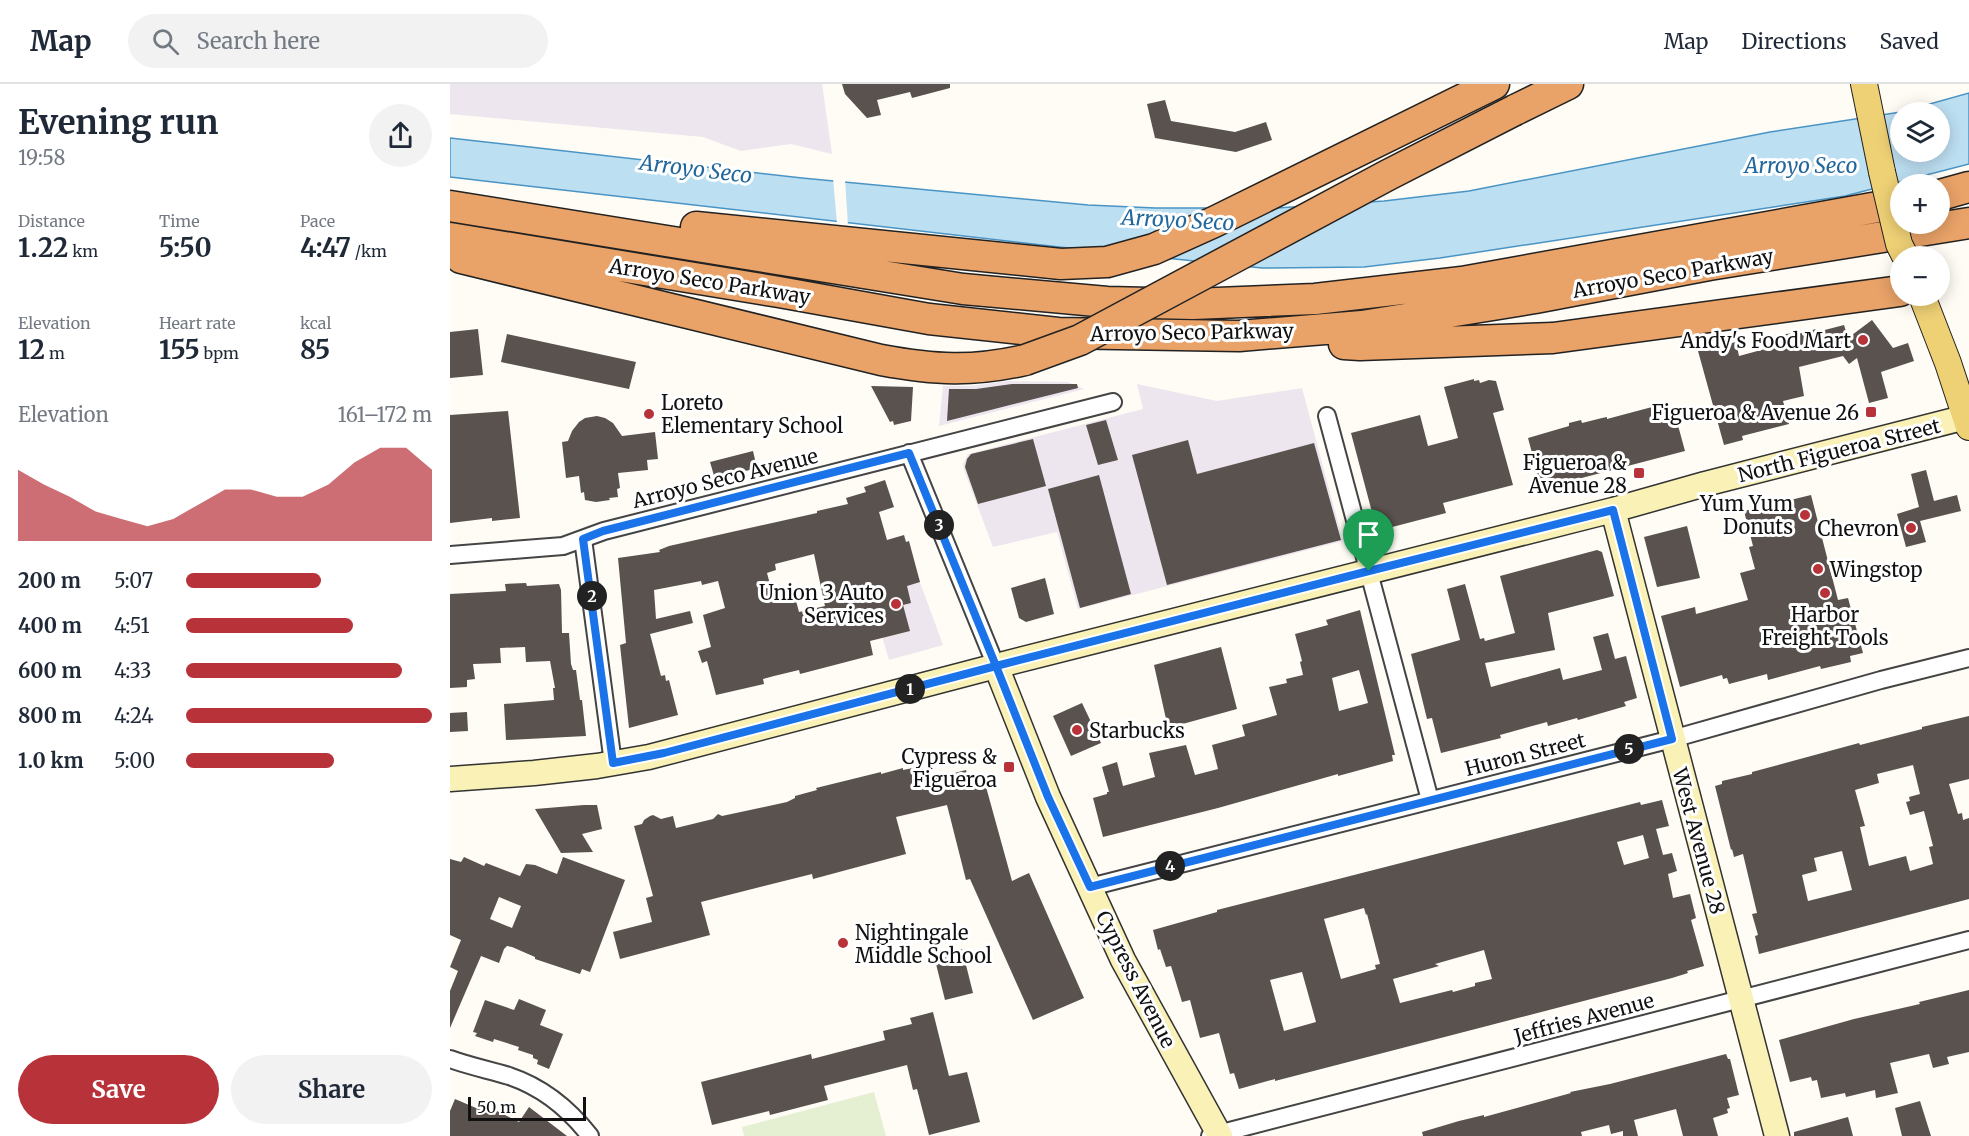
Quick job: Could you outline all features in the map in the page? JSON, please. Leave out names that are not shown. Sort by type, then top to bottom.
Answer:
[{"type":"highway","points":[[1368,145],[1416,109],[1458,84]]},
{"type":"highway","points":[[450,201],[1061,264],[1107,262],[1154,249],[1214,222],[1494,84]]},
{"type":"highway","points":[[450,253],[472,261],[891,362],[922,368],[994,367],[1025,360],[1080,340],[1388,175],[1568,84]]},
{"type":"highway","points":[[1950,192],[1969,187]]},
{"type":"highway","name":"Arroyo Seco Parkway","points":[[450,206],[963,289],[1107,302],[1193,304],[1315,299],[1462,282],[1890,205]]},
{"type":"highway","name":"Arroyo Seco Parkway","points":[[450,238],[779,292],[929,320],[1058,333],[1239,336],[1362,326],[1535,298],[1709,265],[1969,223]]},
{"type":"highway","points":[[1239,336],[1360,345],[1553,338],[1890,292]]},
{"type":"main road","points":[[1864,87],[1881,172],[1900,246]]},
{"type":"main road","points":[[1926,306],[1968,420]]},
{"type":"main road","name":"North Figueroa Street","points":[[450,779],[534,773],[613,763],[686,748],[996,666],[1968,420]]},
{"type":"main road","name":"West Avenue 28","points":[[1613,510],[1777,1136]]},
{"type":"main road","name":"Cypress Avenue","points":[[996,666],[1048,797],[1123,960],[1216,1135]]},
{"type":"street","name":"Arroyo Seco Avenue","points":[[450,555],[563,546],[603,531],[1113,402]]},
{"type":"street","points":[[1328,416],[1430,800]]},
{"type":"street","name":"Cypress Avenue","points":[[909,453],[996,666]]},
{"type":"street","points":[[583,539],[613,763]]},
{"type":"street","name":"Huron Street","points":[[1090,887],[1672,739],[1881,680],[1969,658]]},
{"type":"street","name":"Jeffries Avenue","points":[[1216,1135],[1969,940]]},
{"type":"street","points":[[450,1059],[511,1077],[535,1087],[574,1117],[590,1136]]},
{"type":"shaded area","points":[[450,84],[822,84],[832,154],[791,144],[741,151],[703,137],[450,114]]},
{"type":"shaded area","points":[[1008,381],[1068,382],[1084,389],[939,426],[943,386],[970,386]]},
{"type":"shaded area","points":[[1137,384],[1217,401],[1302,388],[1343,541],[1078,609],[1057,532],[993,547],[964,470],[963,464],[968,454],[1143,409]]},
{"type":"shaded area","points":[[914,566],[943,645],[889,660],[865,578]]},
{"type":"green space","points":[[874,1092],[886,1136],[744,1136],[742,1127]]},
{"type":"water","name":"Arroyo Seco","points":[[1969,93],[1969,164],[1930,174],[1890,174],[1890,184],[1845,196],[1440,258],[1364,267],[1262,268],[450,177],[450,138],[802,178],[1088,205],[1155,208],[1277,208],[1384,201],[1469,191],[1770,132],[1890,114],[1890,162],[1950,162],[1950,102],[1937,102]]},
{"type":"pier","points":[[833,178],[845,179],[848,226],[837,224]]},
{"type":"building","points":[[842,84],[950,84],[950,88],[912,98],[910,92],[877,100],[881,115],[867,118],[845,94]]},
{"type":"building","points":[[1165,100],[1171,121],[1235,132],[1266,122],[1272,140],[1236,152],[1155,138],[1147,104]]},
{"type":"building","points":[[1872,320],[1893,348],[1908,343],[1914,361],[1881,372],[1888,398],[1869,403],[1857,358],[1849,364],[1843,356],[1799,367],[1804,396],[1783,401],[1789,424],[1742,436],[1743,440],[1724,445],[1698,351],[1736,342],[1739,356],[1776,346],[1773,336],[1793,333],[1794,335],[1816,329],[1817,332],[1844,325],[1848,338]]},
{"type":"building","points":[[478,329],[483,375],[450,378],[450,332]]},
{"type":"building","points":[[507,334],[636,362],[629,389],[501,362]]},
{"type":"building","points":[[1474,379],[1474,381],[1479,380],[1480,383],[1489,380],[1496,381],[1504,410],[1493,413],[1513,485],[1443,503],[1446,513],[1377,531],[1351,433],[1420,415],[1428,446],[1458,438],[1444,387]]},
{"type":"building","points":[[1012,384],[1077,384],[1078,388],[947,421],[949,389],[976,389]]},
{"type":"building","points":[[871,386],[913,387],[911,421],[894,425],[893,421],[890,422]]},
{"type":"building","points":[[1652,407],[1653,412],[1673,407],[1685,451],[1551,486],[1550,481],[1540,483],[1528,438],[1569,426],[1569,423],[1581,420],[1582,423],[1607,417],[1607,419]]},
{"type":"building","points":[[508,411],[520,518],[492,521],[492,518],[450,523],[450,415]]},
{"type":"building","points":[[597,416],[613,423],[622,436],[655,432],[658,459],[647,460],[648,470],[618,473],[620,488],[617,489],[618,497],[596,502],[585,500],[584,492],[581,493],[579,476],[566,478],[562,442],[568,441],[579,422],[585,418]]},
{"type":"building","points":[[1106,420],[1118,460],[1098,465],[1086,425]]},
{"type":"building","points":[[1033,439],[1046,486],[978,504],[965,467],[971,454]]},
{"type":"building","points":[[1188,440],[1197,474],[1314,443],[1341,540],[1167,585],[1132,455]]},
{"type":"building","points":[[753,451],[757,468],[715,479],[710,462]]},
{"type":"building","points":[[1926,470],[1934,501],[1957,495],[1961,511],[1920,521],[1926,542],[1906,547],[1897,514],[1919,507],[1911,474]]},
{"type":"building","points":[[1099,475],[1131,594],[1080,608],[1048,489]]},
{"type":"building","points":[[885,480],[894,507],[879,512],[887,540],[904,535],[906,542],[909,541],[920,582],[907,586],[911,603],[903,605],[910,631],[870,641],[873,655],[800,674],[799,670],[774,676],[763,679],[764,684],[716,695],[707,661],[702,663],[698,651],[711,647],[703,615],[725,608],[718,581],[702,585],[701,581],[654,590],[656,619],[690,611],[693,623],[650,634],[661,676],[665,675],[666,681],[669,680],[678,715],[629,728],[620,645],[626,643],[618,558],[660,552],[659,550],[669,546],[817,513],[817,511],[848,504],[846,498],[866,492],[864,487]],"holes":[[[814,554],[825,606],[799,612],[795,597],[775,603],[767,573],[776,570],[775,564]]]},
{"type":"building","points":[[1811,495],[1838,600],[1848,598],[1863,653],[1850,656],[1851,662],[1821,669],[1820,666],[1768,680],[1767,674],[1729,684],[1727,678],[1723,679],[1722,675],[1680,687],[1661,616],[1695,607],[1696,614],[1748,600],[1740,573],[1755,569],[1749,547],[1753,546],[1744,511]]},
{"type":"building","points":[[1687,526],[1700,578],[1657,587],[1644,537]]},
{"type":"building","points":[[1597,550],[1602,552],[1614,596],[1548,613],[1555,650],[1485,663],[1491,687],[1560,668],[1563,680],[1602,670],[1593,637],[1608,633],[1615,659],[1626,656],[1637,698],[1624,702],[1626,706],[1578,720],[1577,718],[1548,726],[1547,722],[1500,735],[1501,738],[1441,753],[1432,718],[1427,719],[1411,654],[1460,640],[1447,589],[1465,584],[1480,639],[1484,638],[1485,641],[1515,633],[1500,576]]},
{"type":"building","points":[[1045,578],[1054,614],[1026,622],[1019,618],[1011,588]]},
{"type":"building","points":[[526,583],[527,586],[559,584],[562,633],[569,633],[571,664],[573,670],[576,670],[586,736],[506,740],[504,704],[554,700],[553,688],[555,688],[550,661],[526,662],[525,647],[500,648],[501,663],[473,664],[475,679],[467,680],[467,687],[450,688],[450,594],[506,591],[505,584]]},
{"type":"building","points":[[1360,610],[1395,755],[1392,755],[1393,761],[1103,837],[1093,798],[1109,792],[1102,767],[1117,762],[1123,786],[1155,777],[1149,753],[1186,745],[1195,775],[1218,769],[1212,745],[1245,736],[1242,725],[1277,715],[1269,687],[1287,683],[1286,679],[1303,675],[1295,634],[1328,625],[1326,620]],"holes":[[[1359,670],[1368,703],[1339,711],[1332,678]]]},
{"type":"building","points":[[1221,647],[1237,709],[1168,728],[1154,665]]},
{"type":"building","name":"Starbucks","points":[[1082,703],[1101,743],[1071,756],[1053,716]]},
{"type":"building","points":[[467,712],[468,731],[450,732],[450,713]]},
{"type":"building","points":[[1969,716],[1969,779],[1949,784],[1958,814],[1962,813],[1963,820],[1969,818],[1969,899],[1759,954],[1755,936],[1758,935],[1752,914],[1757,913],[1743,854],[1734,857],[1731,850],[1715,786],[1722,784],[1722,781],[1752,774],[1752,772],[1859,743],[1860,745],[1922,729],[1922,727]],"holes":[[[1913,765],[1920,794],[1909,797],[1910,801],[1906,802],[1910,815],[1924,811],[1933,846],[1929,847],[1933,864],[1910,871],[1906,856],[1869,866],[1860,827],[1865,826],[1855,790],[1879,783],[1877,774]],[[1842,851],[1852,890],[1808,901],[1802,875],[1817,871],[1814,858]]]},
{"type":"building","points":[[903,768],[903,770],[913,768],[916,783],[966,770],[968,779],[983,776],[1012,881],[1029,873],[1084,998],[1033,1020],[970,879],[966,880],[947,805],[896,817],[906,854],[813,879],[812,874],[701,902],[710,935],[620,959],[613,932],[652,922],[646,898],[653,896],[634,826],[642,824],[644,820],[653,815],[661,819],[673,816],[676,828],[713,819],[718,814],[722,816],[787,802],[795,796],[817,790],[816,788]]},
{"type":"building","points":[[1662,800],[1669,826],[1656,829],[1663,855],[1672,853],[1677,871],[1668,874],[1673,898],[1690,894],[1696,918],[1691,920],[1704,966],[1672,978],[1239,1089],[1234,1073],[1230,1074],[1219,1033],[1200,1038],[1190,1000],[1182,1002],[1171,966],[1166,967],[1160,949],[1158,950],[1153,930],[1217,912],[1217,910],[1640,802],[1641,805]],"holes":[[[1643,835],[1649,858],[1624,865],[1617,842]],[[1364,908],[1380,964],[1375,965],[1376,969],[1341,979],[1324,919]],[[1484,950],[1492,979],[1453,992],[1452,990],[1400,1003],[1393,979],[1439,966],[1435,964]],[[1302,972],[1316,1022],[1284,1031],[1270,980]]]},
{"type":"building","points":[[597,805],[602,829],[582,834],[593,852],[561,853],[535,809]]},
{"type":"building","points":[[464,857],[484,866],[486,863],[520,876],[526,864],[535,865],[557,874],[563,857],[625,880],[590,972],[582,969],[580,974],[535,959],[535,957],[507,946],[499,963],[481,956],[450,1028],[450,991],[458,971],[450,967],[461,940],[450,935],[450,859],[461,862]],"holes":[[[499,897],[521,906],[512,928],[490,919]]]},
{"type":"building","points":[[962,949],[973,993],[945,1000],[934,956]]},
{"type":"building","points":[[1969,990],[1969,1052],[1947,1057],[1949,1064],[1933,1068],[1929,1054],[1890,1063],[1898,1093],[1876,1098],[1875,1090],[1846,1097],[1845,1093],[1821,1098],[1817,1080],[1812,1081],[1811,1077],[1790,1082],[1779,1040]]},
{"type":"building","points":[[519,999],[546,1010],[540,1025],[563,1034],[549,1069],[537,1064],[538,1060],[533,1058],[533,1055],[518,1050],[519,1047],[494,1039],[493,1042],[475,1036],[477,1033],[473,1032],[485,1000],[514,1010]]},
{"type":"building","points":[[933,1012],[949,1076],[967,1072],[980,1122],[929,1135],[917,1089],[913,1090],[907,1065],[824,1086],[828,1100],[770,1115],[769,1111],[712,1125],[701,1082],[811,1054],[812,1059],[885,1040],[883,1031],[912,1024],[910,1018]]},
{"type":"building","points":[[1726,1054],[1730,1059],[1739,1095],[1727,1098],[1730,1108],[1727,1109],[1728,1113],[1713,1118],[1718,1136],[1683,1136],[1676,1109],[1634,1120],[1638,1136],[1623,1136],[1623,1131],[1611,1134],[1609,1125],[1581,1132],[1582,1136],[1423,1136],[1422,1132],[1459,1121],[1484,1115],[1484,1117],[1570,1092]]},
{"type":"building","points":[[455,1099],[490,1114],[495,1115],[497,1111],[519,1122],[529,1107],[567,1136],[450,1136],[450,1111]]},
{"type":"building","points":[[1920,1101],[1931,1136],[1902,1136],[1895,1108]]},
{"type":"building","points":[[1848,1117],[1853,1136],[1794,1136],[1794,1132]]},
{"type":"place","name":"Andy's Food Mart","points":[[1863,340]]},
{"type":"place","name":"Figueroa & Avenue 26","points":[[1871,412]]},
{"type":"place","name":"Loreto Elementary School","points":[[649,414]]},
{"type":"place","name":"Figueroa & Avenue 28","points":[[1639,473]]},
{"type":"place","name":"Yum Yum Donuts","points":[[1805,515]]},
{"type":"place","name":"Chevron","points":[[1911,528]]},
{"type":"place","name":"Wingstop","points":[[1818,569]]},
{"type":"place","name":"Harbor Freight Tools","points":[[1825,593]]},
{"type":"place","name":"Union 3 Auto Services","points":[[896,604]]},
{"type":"place","name":"Starbucks","points":[[1077,730]]},
{"type":"place","name":"Cypress & Figueroa","points":[[1009,767]]},
{"type":"place","name":"Nightingale Middle School","points":[[843,943]]},
{"type":"route","points":[[1369,571],[996,666],[649,757],[613,763],[583,539],[603,531],[909,453],[996,666],[1048,797],[1090,887],[1672,739],[1613,510],[1369,571]]}]
